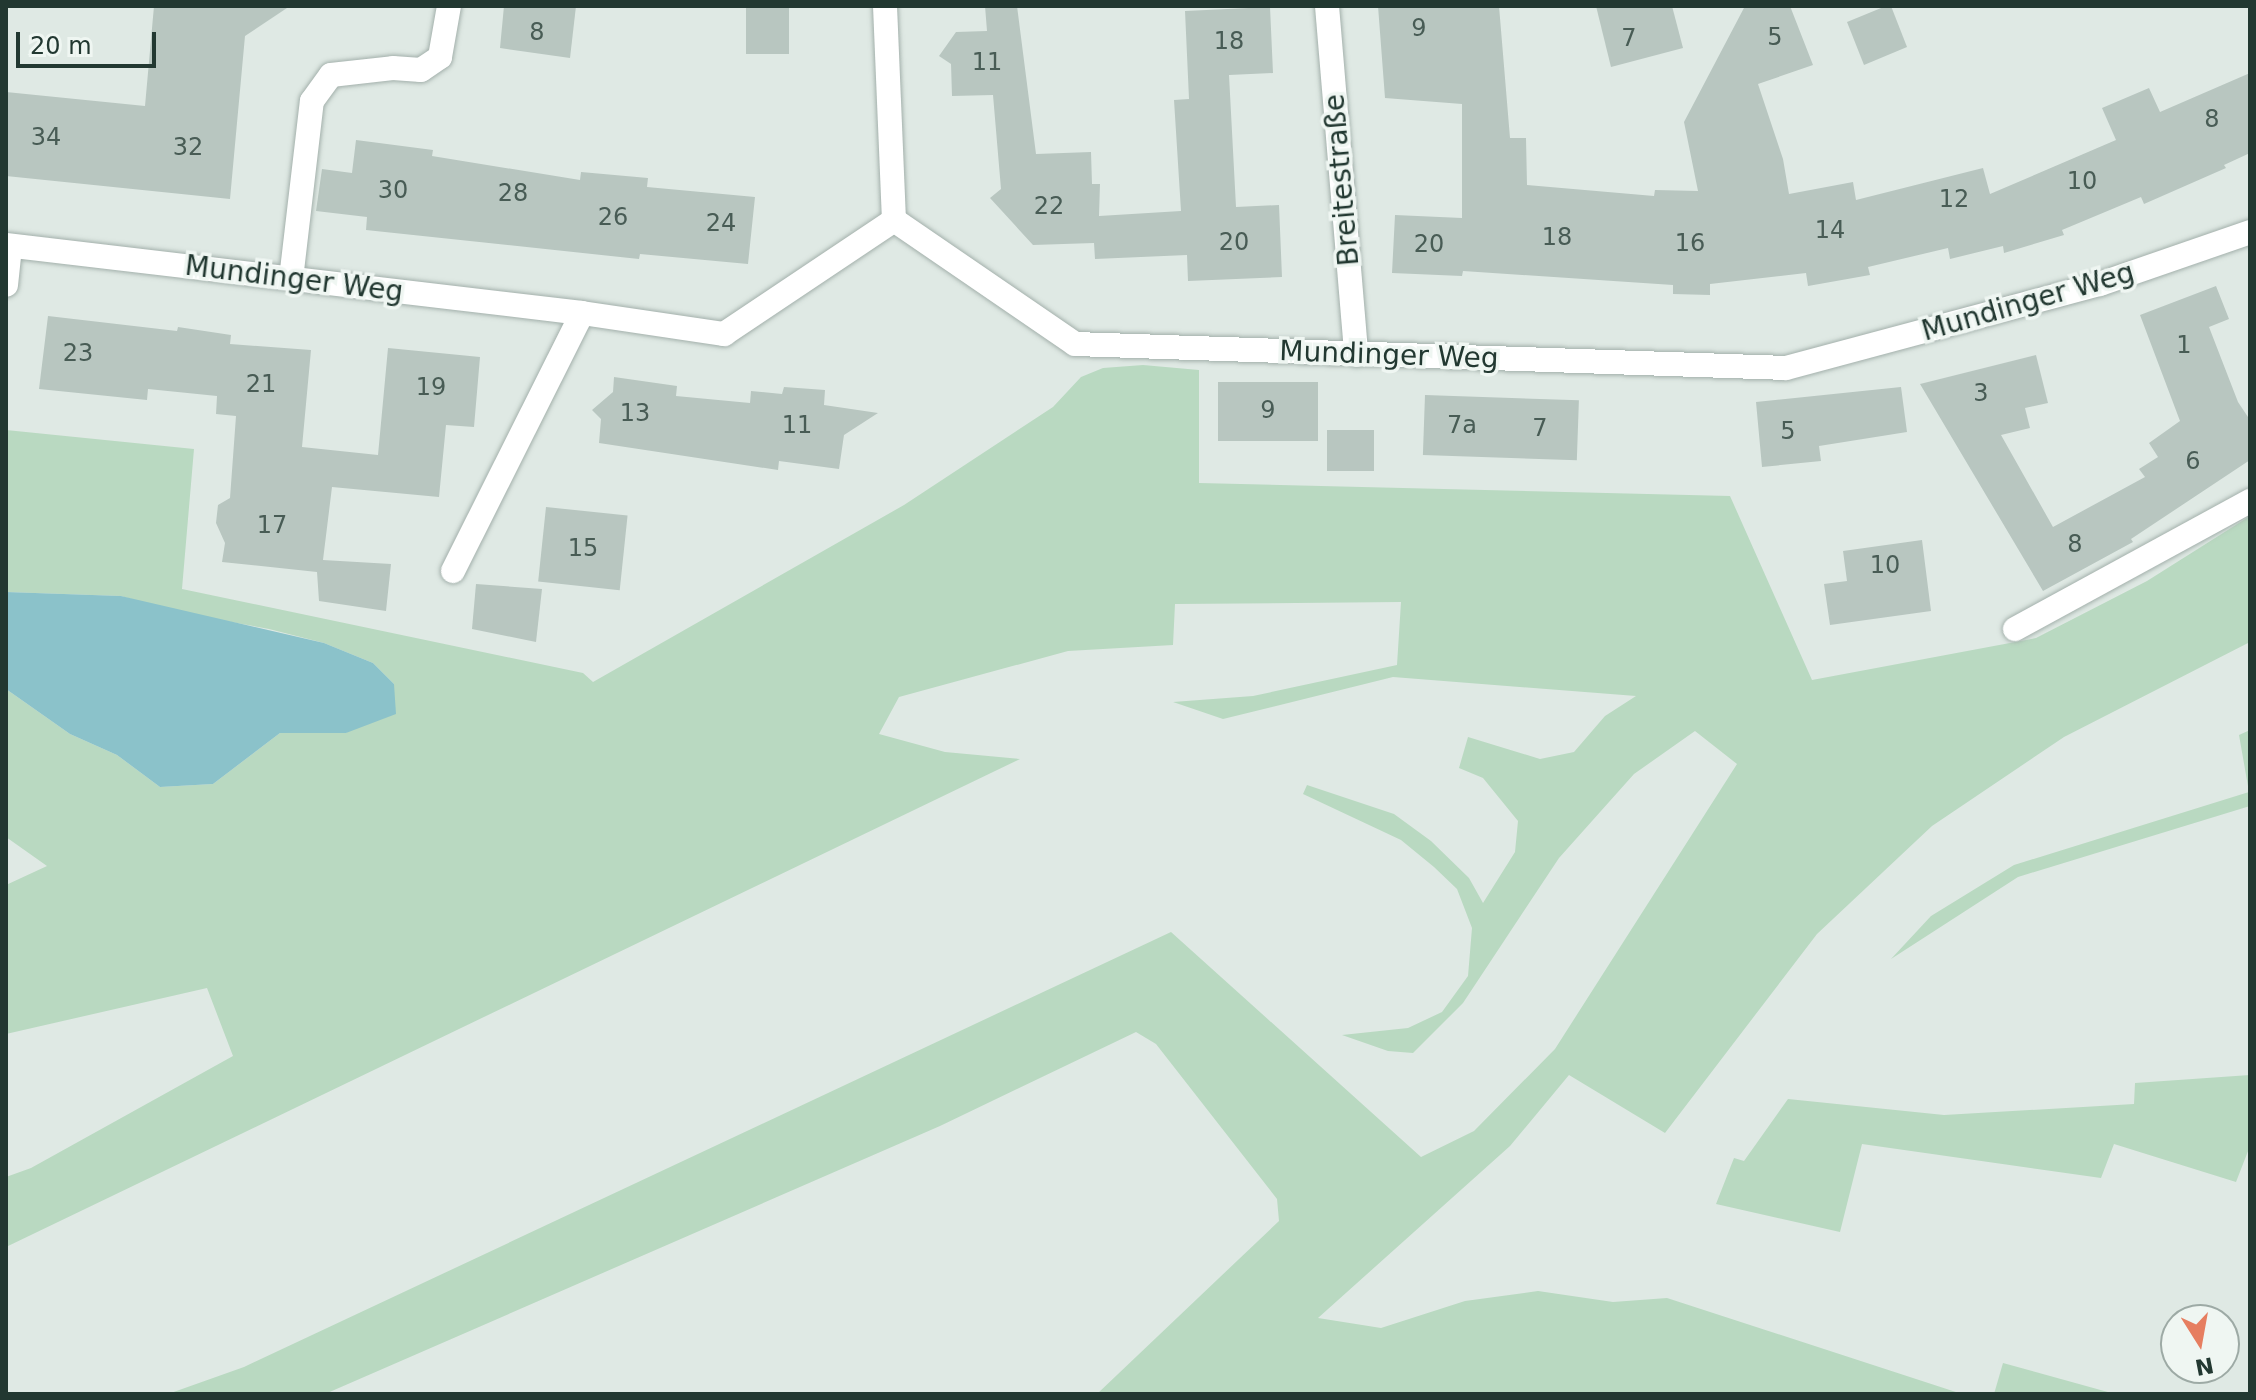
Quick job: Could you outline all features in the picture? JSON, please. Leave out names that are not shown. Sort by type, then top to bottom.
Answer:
[{"type":"street","points":[[291,279],[312,101],[331,75],[393,68],[421,70],[440,57],[449,6]]},
{"type":"street","points":[[885,6],[894,220]]},
{"type":"street","name":"Breitestraße","points":[[1327,6],[1356,355]]},
{"type":"street","name":"Mundinger Weg","points":[[8,245],[582,313],[724,334],[894,220],[1075,344],[1786,368],[2100,284],[2250,232]]},
{"type":"street","points":[[6,285],[8,245]]},
{"type":"street","points":[[453,571],[582,313]]},
{"type":"street","points":[[2015,629],[2250,501]]},
{"type":"green space","points":[[1143,365],[1199,370],[1199,483],[1730,496],[1812,680],[2036,638],[2147,581],[2250,516],[2250,642],[2064,737],[1932,826],[1817,934],[1665,1133],[1569,1075],[1510,1146],[1318,1318],[1381,1328],[1465,1301],[1538,1291],[1613,1302],[1667,1298],[1962,1394],[1097,1394],[1279,1221],[1277,1199],[1156,1044],[1136,1032],[940,1126],[325,1394],[168,1394],[244,1367],[1171,932],[1421,1157],[1474,1131],[1555,1049],[1737,764],[1695,731],[1634,774],[1559,858],[1463,1003],[1413,1053],[1388,1051],[1342,1035],[1408,1028],[1442,1012],[1468,976],[1472,928],[1457,889],[1434,867],[1401,840],[1303,794],[1307,785],[1394,814],[1431,841],[1469,878],[1483,903],[1515,852],[1518,821],[1483,778],[1459,768],[1468,737],[1540,759],[1574,752],[1605,716],[1636,696],[1393,677],[1223,719],[1173,702],[1253,696],[1397,665],[1401,602],[1175,604],[1173,645],[1068,651],[899,697],[879,734],[945,752],[1020,759],[6,1247],[6,1177],[31,1168],[233,1056],[207,988],[6,1034],[6,885],[47,866],[6,837],[6,689],[70,734],[117,755],[160,787],[213,784],[280,733],[346,733],[394,684],[373,663],[324,643],[269,629],[176,612],[121,596],[6,592],[6,430],[194,449],[182,589],[583,673],[593,682],[904,505],[1053,407],[1081,377],[1103,368]]},
{"type":"green space","points":[[2250,730],[2250,806],[2018,877],[1891,959],[1931,916],[2014,865],[2249,792],[2239,735]]},
{"type":"green space","points":[[2250,1075],[2250,1146],[2236,1182],[2114,1144],[2101,1178],[1862,1144],[1840,1232],[1716,1204],[1734,1158],[1744,1161],[1788,1099],[1944,1115],[2134,1104],[2135,1083]]},
{"type":"green space","points":[[2003,1363],[2115,1394],[1994,1394]]},
{"type":"water","points":[[6,592],[121,596],[324,643],[373,663],[394,684],[396,714],[346,733],[280,733],[213,784],[160,787],[117,755],[70,734],[6,689]]},
{"type":"building","points":[[154,6],[290,6],[245,36],[230,199],[6,176],[6,92],[145,106]]},
{"type":"building","points":[[504,6],[576,6],[570,58],[500,48]]},
{"type":"building","points":[[746,6],[789,6],[789,54],[746,54]]},
{"type":"building","points":[[985,6],[1017,6],[1036,154],[1091,152],[1092,184],[1100,184],[1099,216],[1181,211],[1174,100],[1189,99],[1185,11],[1270,7],[1273,73],[1229,75],[1236,207],[1279,205],[1282,277],[1188,281],[1187,255],[1095,259],[1094,243],[1033,245],[990,198],[1001,189],[993,95],[952,96],[951,64],[939,56],[956,32],[987,31]]},
{"type":"building","points":[[1378,6],[1499,6],[1510,138],[1526,138],[1527,185],[1654,196],[1655,190],[1698,191],[1684,122],[1745,6],[1790,6],[1813,65],[1758,84],[1783,159],[1789,194],[1853,182],[1856,200],[1983,168],[1990,194],[2116,140],[2102,108],[2149,88],[2160,112],[2250,73],[2250,153],[2224,165],[2226,168],[2144,204],[2141,197],[2062,230],[2064,235],[2004,253],[2003,246],[1950,259],[1948,248],[1868,267],[1870,275],[1808,286],[1806,273],[1710,284],[1710,295],[1673,294],[1673,285],[1463,271],[1462,276],[1392,273],[1395,215],[1462,218],[1462,104],[1385,98]]},
{"type":"building","points":[[1596,6],[1672,6],[1683,48],[1611,67]]},
{"type":"building","points":[[1891,6],[1907,47],[1864,65],[1847,22]]},
{"type":"building","points":[[356,140],[433,150],[432,156],[580,180],[581,172],[648,178],[647,187],[755,197],[748,264],[640,254],[639,259],[366,230],[367,217],[316,211],[322,169],[352,173]]},
{"type":"building","points":[[2216,286],[2229,319],[2209,327],[2238,402],[2250,420],[2250,460],[2131,539],[2133,542],[2043,591],[1920,384],[2036,355],[2048,403],[2025,408],[2030,428],[2001,435],[2053,527],[2145,477],[2139,469],[2158,457],[2149,443],[2180,421],[2140,315]]},
{"type":"building","points":[[48,316],[177,331],[178,327],[231,335],[230,344],[311,350],[302,447],[378,455],[388,348],[480,357],[474,427],[446,425],[439,497],[332,487],[323,560],[391,564],[386,611],[319,601],[317,572],[222,562],[225,543],[216,523],[218,505],[230,498],[236,416],[216,414],[217,396],[148,389],[147,400],[39,389]]},
{"type":"building","points":[[614,377],[677,386],[676,396],[750,403],[751,391],[782,394],[784,387],[825,390],[824,405],[878,413],[844,435],[839,469],[779,461],[778,470],[599,443],[601,419],[592,410],[613,392]]},
{"type":"building","points":[[1218,382],[1318,382],[1318,441],[1218,441]]},
{"type":"building","points":[[1901,387],[1907,432],[1819,446],[1821,461],[1762,467],[1756,402]]},
{"type":"building","points":[[1425,395],[1579,400],[1577,460],[1423,455]]},
{"type":"building","points":[[1327,430],[1374,430],[1374,471],[1327,471]]},
{"type":"building","points":[[546,507],[628,516],[620,590],[538,582]]},
{"type":"building","points":[[1922,540],[1931,611],[1830,625],[1824,584],[1847,581],[1843,551]]},
{"type":"building","points":[[476,584],[542,589],[536,642],[472,629]]}]
